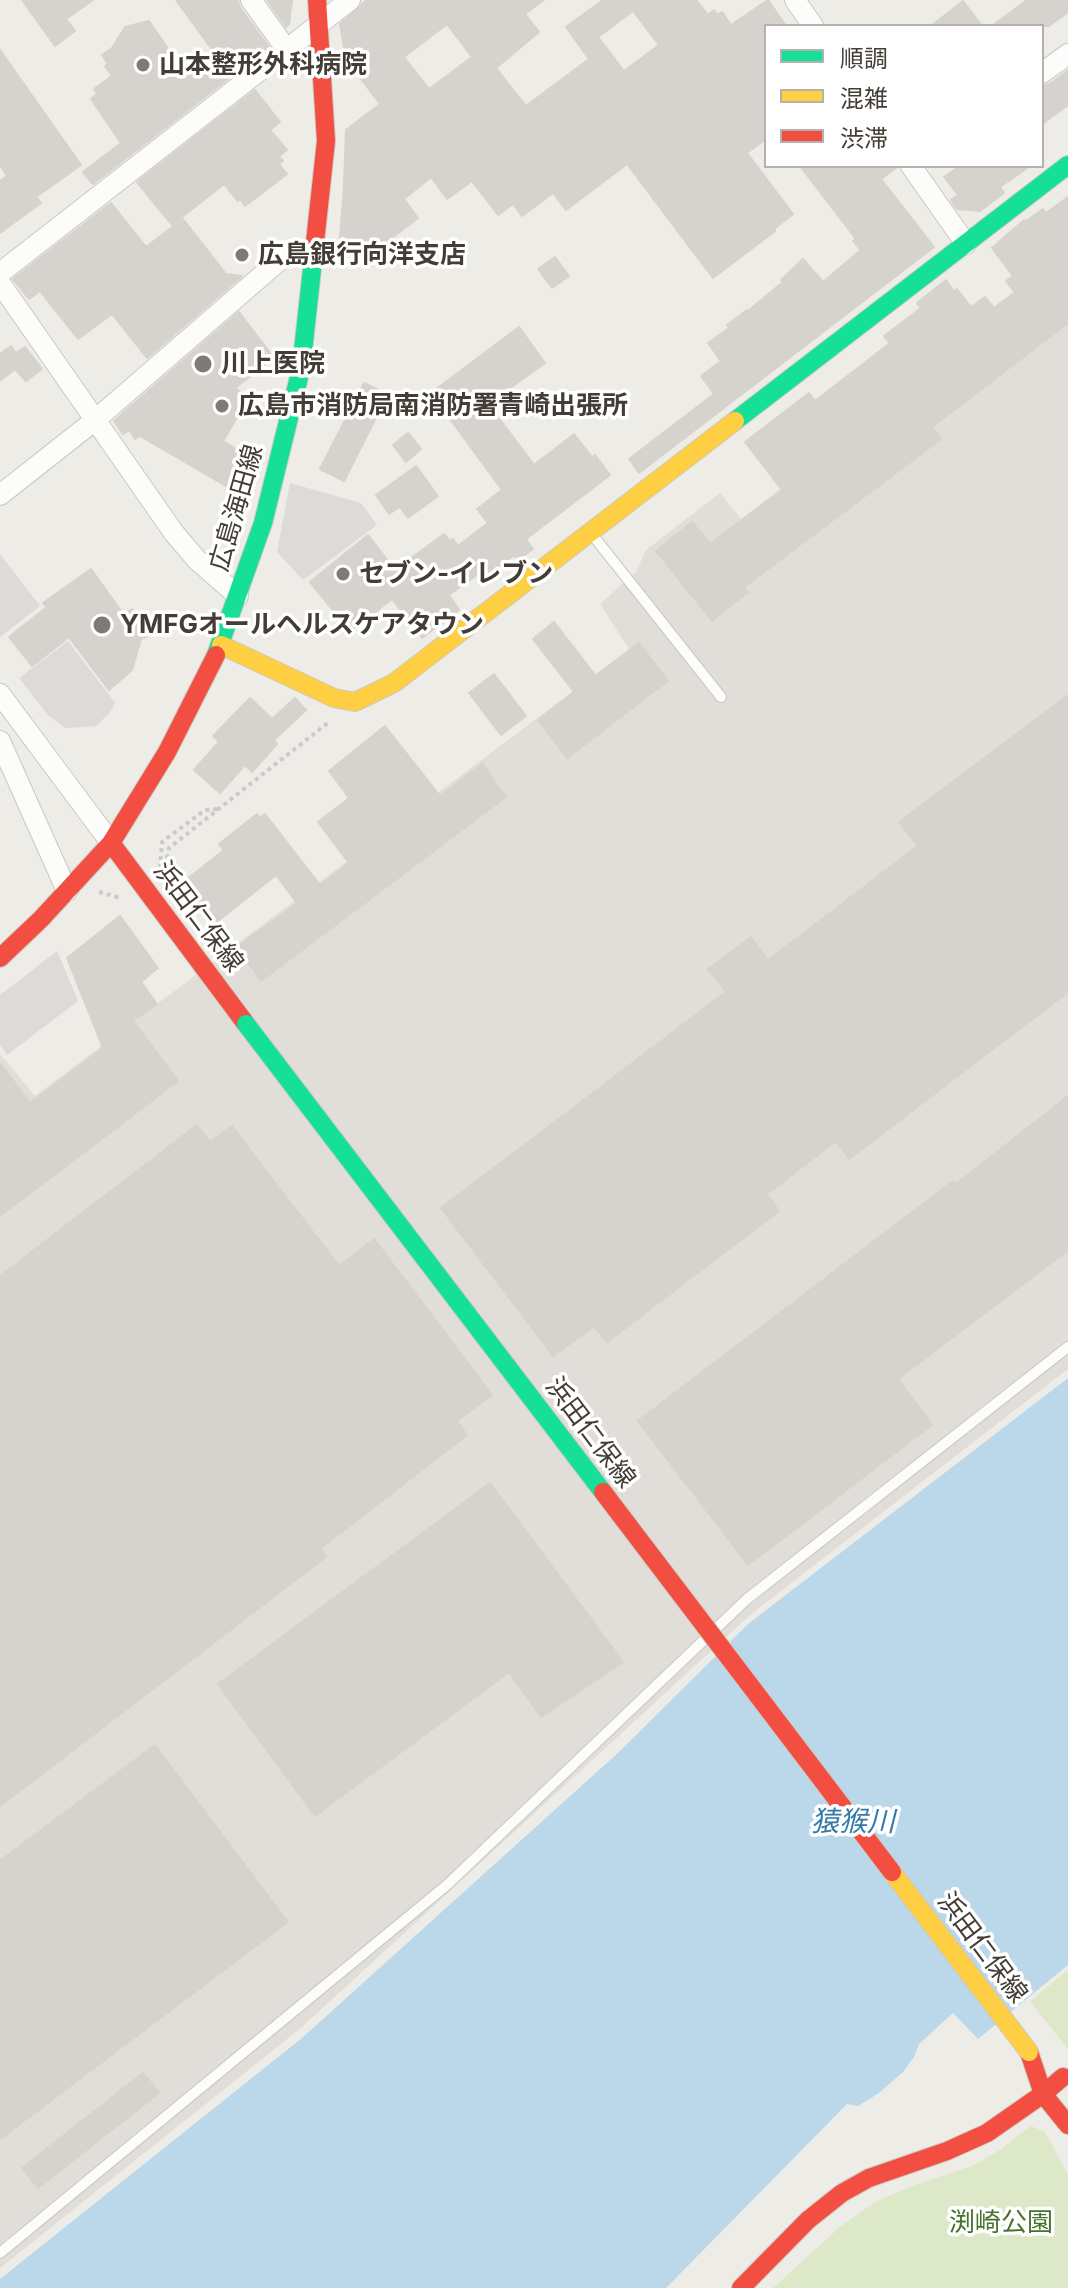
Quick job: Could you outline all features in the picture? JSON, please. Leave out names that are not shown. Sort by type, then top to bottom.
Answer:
[{"type":"main road","name":"広島海田線","points":[[0,958],[111,843],[167,752],[221,645],[263,523],[301,369],[326,141],[317,0]]},
{"type":"main road","points":[[221,645],[334,698],[355,702],[394,683],[1068,165]]},
{"type":"main road","name":"浜田仁保線","points":[[111,843],[1029,2052],[1065,2080]]},
{"type":"main road","name":"浜田仁保線","points":[[1029,2052],[1043,2094],[1068,2125]]},
{"type":"main road","points":[[741,2288],[808,2220],[842,2193],[869,2178],[947,2151],[987,2133],[1065,2080]]},
{"type":"street","points":[[251,0],[287,50]]},
{"type":"street","points":[[0,273],[350,0]]},
{"type":"street","points":[[795,0],[812,24]]},
{"type":"street","points":[[1044,72],[1068,54]]},
{"type":"street","points":[[915,168],[966,244]]},
{"type":"street","points":[[1,492],[94,421],[288,253],[313,256]]},
{"type":"street","points":[[0,283],[174,533],[197,560],[238,596]]},
{"type":"street","points":[[0,694],[111,843]]},
{"type":"street","points":[[0,741],[5,768],[67,891]]},
{"type":"lane","points":[[590,533],[721,697]]},
{"type":"lane","points":[[0,2253],[447,1885],[747,1599],[1068,1347]]},
{"type":"path","points":[[164,877],[169,848],[329,723],[334,698]]},
{"type":"path","points":[[161,856],[162,842],[205,810],[221,808]]},
{"type":"path","points":[[106,892],[124,899]]},
{"type":"shaded area","points":[[1068,268],[1068,1369],[750,1615],[302,2027],[0,2268],[0,1054],[35,1096],[629,649],[600,604],[636,572],[646,550],[720,493],[741,519]]},
{"type":"shaded area","points":[[290,483],[361,503],[377,525],[303,580],[277,552]]},
{"type":"shaded area","points":[[0,554],[40,606],[0,637]]},
{"type":"shaded area","points":[[68,641],[115,703],[96,726],[65,728],[48,715],[19,678]]},
{"type":"shaded area","points":[[57,951],[78,1001],[7,1055],[0,1045],[0,995]]},
{"type":"green space","points":[[1068,1970],[1068,2049],[1030,2001]]},
{"type":"green space","name":"渕崎公園","points":[[1031,2126],[1045,2132],[1068,2175],[1068,2288],[773,2288],[840,2227],[875,2202],[972,2166],[1000,2150]]},
{"type":"water","name":"猿猴川","points":[[1068,1378],[1068,1965],[978,2039],[953,2013],[919,2044],[903,2072],[858,2106],[847,2104],[666,2288],[0,2288],[0,2279],[302,2038],[620,1751],[748,1624]]},
{"type":"building","points":[[22,0],[93,0],[66,19],[75,31],[55,46]]},
{"type":"building","points":[[176,0],[238,0],[240,8],[269,47],[93,184],[83,172],[121,143],[91,99],[97,94],[94,89],[112,76],[102,55],[112,48],[125,27],[149,21],[187,76],[216,55]]},
{"type":"building","points":[[267,0],[292,0],[286,27]]},
{"type":"building","points":[[367,0],[544,0],[525,14],[539,32],[496,68],[526,106],[589,59],[566,27],[603,0],[696,0],[708,15],[714,10],[717,15],[722,12],[731,25],[768,0],[785,24],[764,24],[764,140],[747,153],[793,214],[713,278],[627,164],[566,210],[553,193],[522,216],[513,204],[498,215],[472,181],[447,199],[431,177],[404,199],[418,218],[359,263],[340,238],[346,130],[380,104],[346,59],[340,24]],"holes":[[[633,11],[659,45],[624,71],[598,37]],[[447,24],[472,57],[429,89],[404,57]]]},
{"type":"building","points":[[1027,0],[1068,0],[1068,12],[1049,26],[995,24]]},
{"type":"building","points":[[963,1],[980,24],[934,24]]},
{"type":"building","points":[[0,50],[81,165],[36,197],[41,203],[0,233],[0,181],[7,176],[0,165]]},
{"type":"building","points":[[1068,70],[1068,105],[1044,123],[1044,86]]},
{"type":"building","points":[[255,90],[280,122],[270,130],[287,150],[279,156],[283,161],[279,164],[287,174],[245,206],[224,184],[172,225],[137,182]]},
{"type":"building","points":[[802,168],[895,168],[881,179],[934,247],[639,473],[629,459],[714,394],[701,376],[721,361],[708,343],[783,282],[781,280],[803,259],[823,282],[861,250],[853,241],[856,239]]},
{"type":"building","points":[[957,168],[1027,168],[1000,187],[1004,193],[980,211],[957,209],[951,200],[958,195],[944,177]]},
{"type":"building","points":[[1068,197],[1068,323],[932,427],[941,439],[744,587],[748,592],[712,621],[656,551],[692,522],[710,544],[782,490],[745,442],[809,393],[815,401],[890,343],[884,336],[921,308],[917,303],[946,280],[971,307],[985,297],[994,308],[1015,292],[1006,281],[1013,276],[992,248],[1024,220],[1043,209],[1046,213]]},
{"type":"building","points":[[111,203],[146,247],[183,219],[226,274],[242,276],[147,358],[112,314],[78,339],[40,291],[29,299],[13,279]]},
{"type":"building","points":[[555,257],[569,276],[552,288],[538,269]]},
{"type":"building","points":[[239,312],[274,358],[235,388],[249,397],[223,441],[250,457],[231,489],[140,436],[135,439],[129,430],[123,434],[114,421]]},
{"type":"building","points":[[519,327],[545,363],[509,389],[514,395],[493,410],[534,465],[574,434],[610,475],[526,539],[533,549],[518,560],[514,555],[489,574],[485,569],[449,595],[459,610],[422,638],[392,599],[352,630],[310,582],[368,535],[395,570],[444,534],[458,546],[488,523],[477,509],[502,490],[431,393]]},
{"type":"building","points":[[11,346],[16,353],[25,347],[42,369],[26,381],[15,369],[0,381],[0,354]]},
{"type":"building","points":[[364,383],[385,393],[385,400],[344,481],[320,469]]},
{"type":"building","points":[[408,433],[421,449],[406,462],[393,445]]},
{"type":"building","points":[[416,466],[438,496],[408,518],[400,507],[389,514],[376,495]]},
{"type":"building","name":"YMFGオールヘルスケアタウン","points":[[91,569],[124,615],[132,609],[150,635],[141,639],[132,670],[109,690],[69,637],[32,666],[9,637],[47,607],[43,603]]},
{"type":"building","points":[[554,622],[596,676],[639,643],[668,681],[567,758],[538,720],[574,692],[533,639]]},
{"type":"building","points":[[494,674],[526,716],[501,735],[469,693]]},
{"type":"building","points":[[1068,695],[1068,992],[849,1159],[836,1141],[767,1194],[779,1211],[607,1342],[594,1326],[553,1356],[441,1208],[726,992],[708,969],[751,937],[768,960],[918,846],[899,822]]},
{"type":"building","points":[[250,698],[272,719],[295,698],[306,710],[274,740],[277,744],[252,772],[245,765],[220,793],[194,770],[219,742],[213,736]]},
{"type":"building","points":[[385,726],[440,796],[482,764],[506,797],[261,981],[237,947],[297,903],[276,875],[214,924],[182,883],[224,850],[219,844],[257,814],[260,818],[265,814],[320,885],[349,863],[318,822],[349,798],[329,771]]},
{"type":"building","points":[[120,916],[158,968],[141,982],[157,1004],[133,1021],[178,1081],[0,1216],[0,1063],[30,1103],[103,1048],[67,958]]},
{"type":"building","points":[[1068,1096],[1068,1250],[898,1379],[932,1425],[748,1565],[638,1421],[953,1181],[956,1184]]},
{"type":"building","points":[[197,1125],[210,1142],[232,1126],[339,1266],[374,1239],[492,1395],[457,1421],[467,1435],[321,1548],[326,1557],[0,1806],[0,1276]]},
{"type":"building","points":[[490,1483],[623,1662],[541,1717],[509,1672],[315,1816],[218,1684]]},
{"type":"building","points":[[155,1745],[288,1922],[0,2139],[0,1861]]},
{"type":"building","points":[[143,2073],[159,2093],[38,2188],[22,2168]]},
{"type":"traffic: fast","points":[[735,421],[1068,165]]},
{"type":"traffic: fast","points":[[216,655],[263,523],[301,369],[315,242]]},
{"type":"traffic: fast","points":[[246,1024],[603,1492]]},
{"type":"traffic: slow","points":[[221,645],[334,698],[355,702],[394,683],[735,421]]},
{"type":"traffic: slow","points":[[892,1872],[1029,2052]]},
{"type":"traffic: jam","points":[[315,242],[326,141],[317,0]]},
{"type":"traffic: jam","points":[[0,958],[41,919],[111,843],[167,752],[216,655]]},
{"type":"traffic: jam","points":[[111,843],[246,1024]]},
{"type":"traffic: jam","points":[[603,1492],[892,1872]]},
{"type":"traffic: jam","points":[[1029,2052],[1043,2094],[1068,2125]]},
{"type":"traffic: jam","points":[[741,2288],[808,2220],[842,2193],[869,2178],[947,2151],[987,2133],[1063,2077]]},
{"type":"place","name":"山本整形外科病院","points":[[143,65]]},
{"type":"place","name":"広島銀行向洋支店","points":[[242,255]]},
{"type":"place","name":"川上医院","points":[[203,364]]},
{"type":"place","name":"広島市消防局南消防署青崎出張所","points":[[222,406]]},
{"type":"place","name":"セブン-イレブン","points":[[343,574]]},
{"type":"place","name":"YMFGオールヘルスケアタウン","points":[[102,625]]}]
